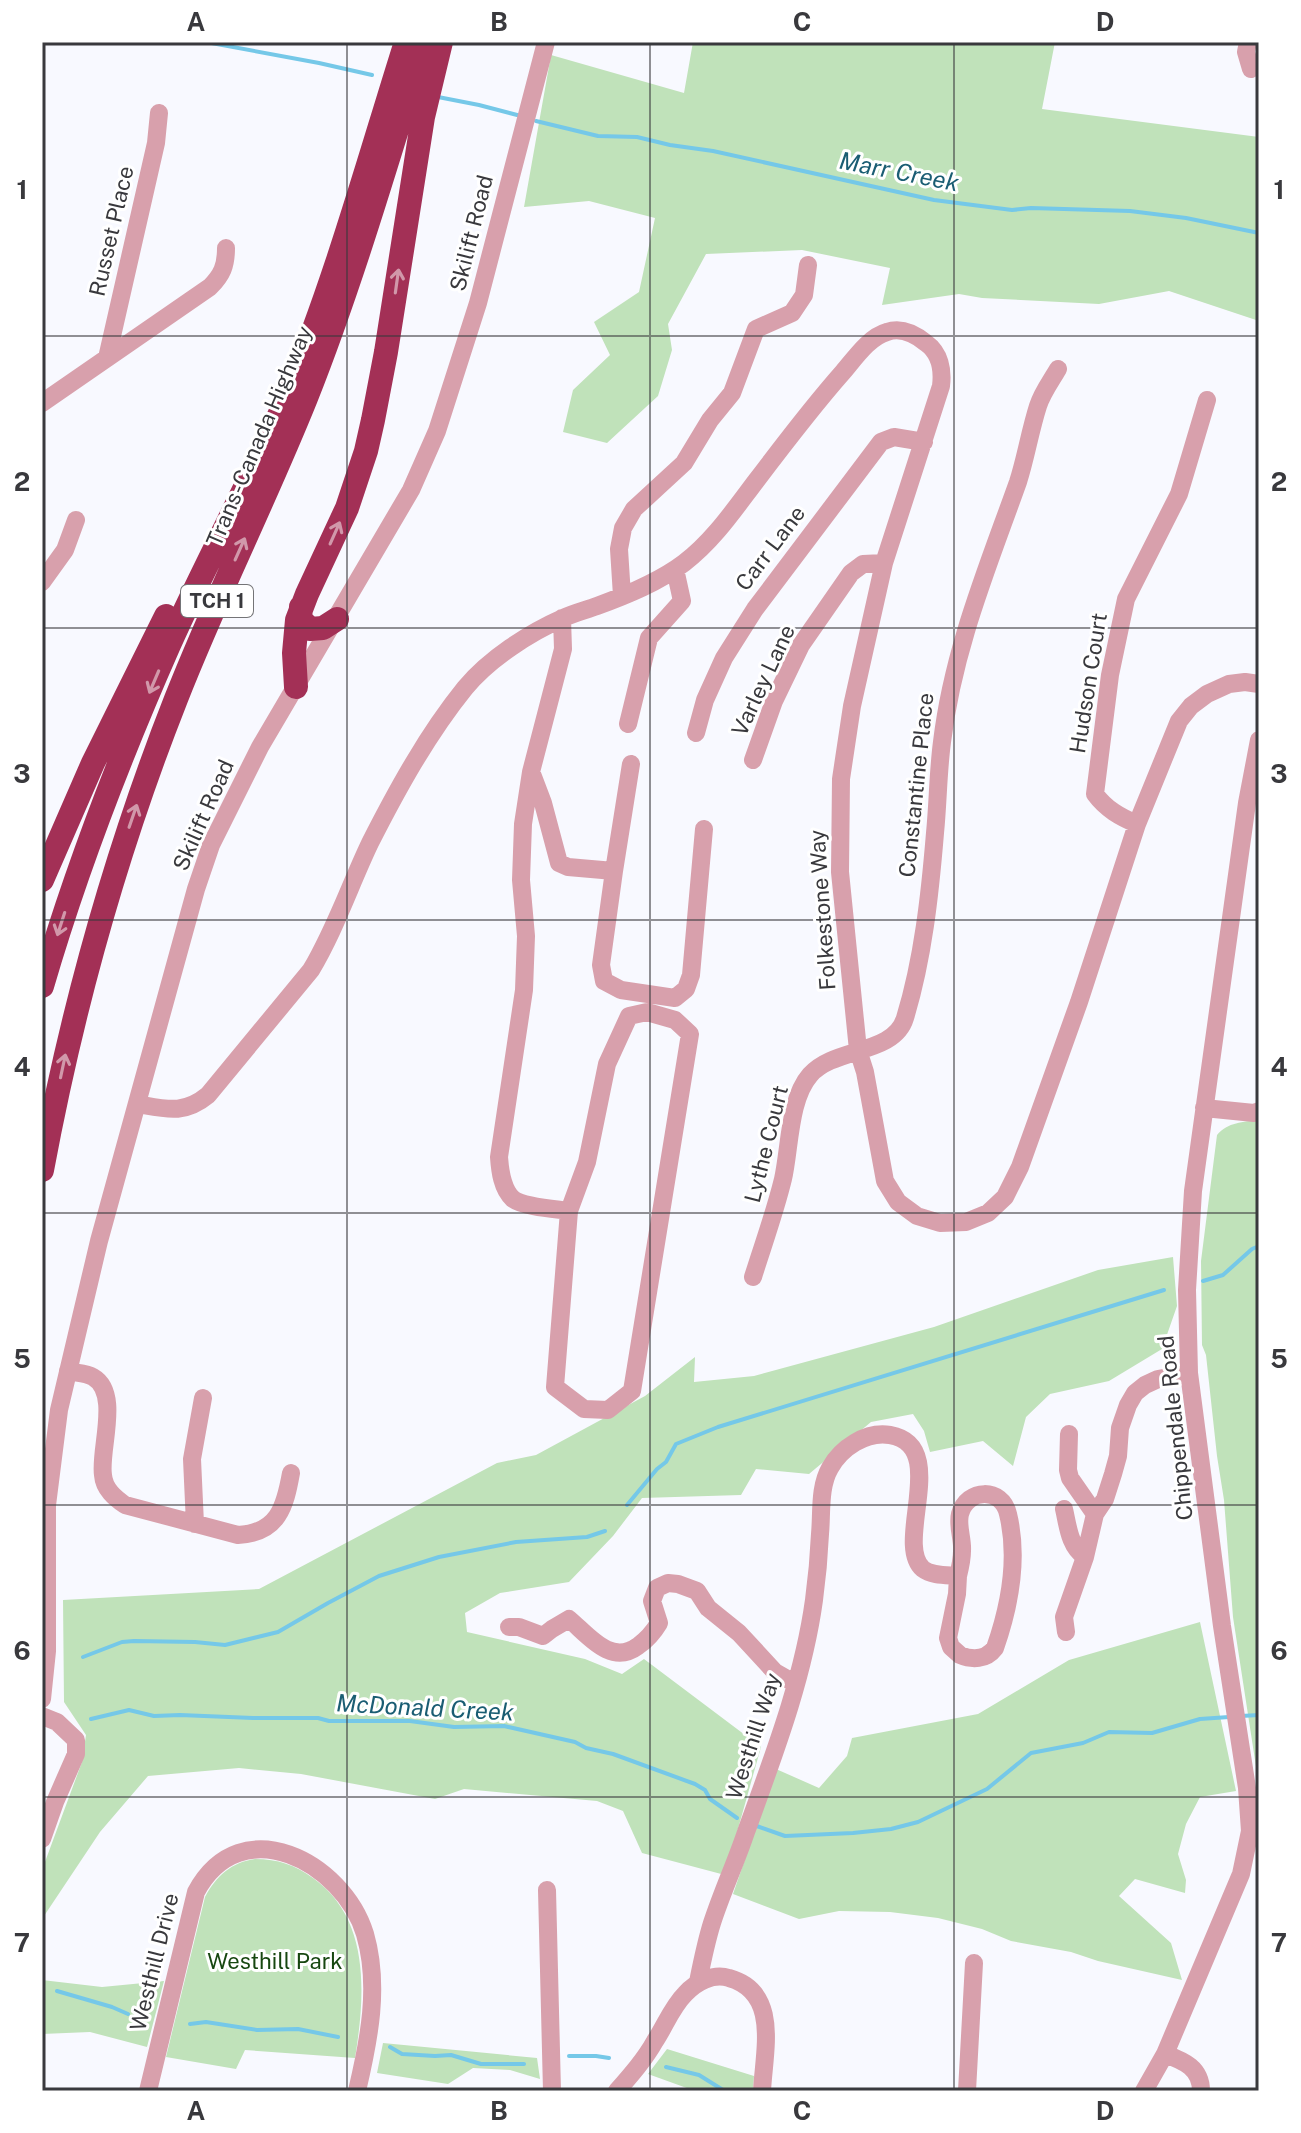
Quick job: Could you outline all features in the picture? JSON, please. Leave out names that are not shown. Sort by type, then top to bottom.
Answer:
[{"type":"highway","name":"Trans-Canada Highway","points":[[42,986],[81,864],[132,733],[189,601],[289,392],[321,306],[406,42]]},
{"type":"highway","name":"Trans-Canada Highway","points":[[42,1170],[76,1008],[138,801],[194,655],[322,357],[424,42]]},
{"type":"highway","points":[[296,687],[295,637],[301,607],[347,508],[366,451],[384,364],[420,130],[441,42]]},
{"type":"highway","points":[[42,880],[71,810],[139,668],[204,546],[270,434]]},
{"type":"highway","points":[[301,607],[300,619],[310,629],[323,628],[337,619]]},
{"type":"street","name":"Skilift Road","points":[[42,1699],[47,1651],[49,1479],[59,1410],[99,1241],[196,889],[211,845],[260,747],[411,490],[437,431],[478,303],[546,42]]},
{"type":"street","points":[[1248,42],[1246,52],[1251,69]]},
{"type":"street","name":"Russet Place","points":[[107,358],[156,143],[159,113]]},
{"type":"street","points":[[42,403],[210,287],[220,278],[226,264],[226,248]]},
{"type":"street","points":[[622,596],[619,549],[623,528],[634,509],[684,463],[710,420],[732,393],[756,329],[792,313],[804,295],[808,265]]},
{"type":"street","name":"Folkestone Way","points":[[137,1104],[181,1109],[197,1104],[208,1095],[311,970],[370,844],[411,769],[441,720],[485,667],[506,650],[562,618],[622,596],[675,569],[694,555],[722,525],[810,409],[868,344],[885,332],[899,330],[921,339],[932,347],[943,371],[924,442],[884,563],[852,706],[841,779],[840,872],[858,1050],[865,1072],[885,1181],[898,1202],[917,1216],[940,1223],[966,1222],[988,1213],[1005,1197],[1020,1167],[1079,1002],[1137,824],[1179,721],[1191,706],[1207,694],[1229,684],[1259,684]]},
{"type":"street","name":"Constantine Place","points":[[858,1050],[891,1038],[904,1023],[915,986],[950,690],[971,611],[1026,458],[1039,404],[1058,369]]},
{"type":"street","name":"Hudson Court","points":[[1137,824],[1118,816],[1095,794],[1110,675],[1126,599],[1179,494],[1207,400]]},
{"type":"street","name":"Carr Lane","points":[[696,733],[705,700],[739,634],[881,442],[894,437],[924,442]]},
{"type":"street","points":[[42,582],[65,550],[76,520]]},
{"type":"street","name":"Varley Lane","points":[[753,760],[774,701],[801,645],[851,573],[863,564],[884,563]]},
{"type":"street","points":[[628,724],[649,638],[682,601],[675,569]]},
{"type":"street","points":[[562,618],[563,649],[531,772],[523,824],[524,990],[499,1157],[501,1178],[513,1198],[528,1204],[569,1211]]},
{"type":"street","name":"Chippendale Road","points":[[1144,2091],[1165,2054],[1241,1874],[1250,1831],[1247,1788],[1189,1373],[1187,1290],[1193,1191],[1247,803],[1259,740]]},
{"type":"street","points":[[631,764],[601,965],[604,981],[621,990],[675,998],[686,989],[691,975],[704,829]]},
{"type":"street","points":[[531,772],[559,863],[568,867],[614,871]]},
{"type":"street","points":[[647,1012],[675,1020],[690,1034],[632,1391],[608,1410],[584,1409],[555,1387],[569,1211],[587,1162],[607,1064],[629,1016],[647,1012]]},
{"type":"street","name":"Lythe Court","points":[[753,1277],[783,1178],[801,1089],[812,1073],[837,1057],[858,1050]]},
{"type":"street","points":[[1204,1108],[1259,1111]]},
{"type":"street","points":[[68,1371],[92,1377],[105,1394],[108,1408],[102,1475],[113,1495],[125,1505],[238,1535],[261,1530],[274,1521],[283,1508],[291,1473]]},
{"type":"street","points":[[1066,1632],[1064,1617],[1085,1557],[1095,1514],[1105,1499],[1118,1456],[1120,1428],[1128,1405],[1135,1393],[1145,1385],[1189,1373]]},
{"type":"street","points":[[195,1524],[192,1459],[203,1398]]},
{"type":"street","points":[[1069,1434],[1070,1478],[1095,1514]]},
{"type":"street","name":"Westhill Way","points":[[698,1982],[712,1924],[747,1832],[796,1684],[818,1572],[824,1482],[847,1448],[871,1435],[889,1435],[904,1441],[916,1454],[918,1504],[913,1547],[915,1557],[928,1572],[958,1576]]},
{"type":"street","points":[[985,1493],[996,1496],[1008,1510],[1014,1569],[995,1648],[979,1658],[960,1655],[949,1643],[958,1576],[962,1552],[959,1518],[964,1504],[975,1495],[985,1493]]},
{"type":"street","points":[[1064,1509],[1070,1539],[1085,1557]]},
{"type":"street","points":[[509,1627],[519,1627],[543,1636],[569,1619],[604,1650],[617,1654],[630,1651],[653,1634],[659,1623],[652,1601],[657,1588],[668,1583],[678,1584],[697,1591],[708,1608],[739,1633],[767,1665],[796,1684]]},
{"type":"street","points":[[42,1716],[57,1722],[76,1740],[76,1754],[42,1839]]},
{"type":"street","name":"Westhill Drive","points":[[148,2091],[196,1892],[207,1874],[221,1861],[244,1851],[261,1849],[293,1855],[319,1870],[341,1891],[360,1921],[367,1946],[372,1995],[370,2033],[357,2091]]},
{"type":"street","points":[[547,1890],[552,2091]]},
{"type":"street","points":[[967,2091],[974,1963]]},
{"type":"street","points":[[617,2091],[653,2045],[683,1995],[698,1982],[718,1976],[744,1984],[756,1993],[763,2005],[762,2091]]},
{"type":"street","points":[[1165,2054],[1192,2067],[1200,2078],[1201,2091]]},
{"type":"green space","points":[[693,42],[1055,42],[1042,109],[1259,137],[1259,321],[1169,291],[1099,304],[959,294],[882,305],[890,268],[802,250],[706,254],[668,324],[672,350],[658,396],[607,443],[563,432],[573,390],[610,355],[594,322],[639,292],[655,218],[589,201],[524,207],[551,55],[684,93]]},
{"type":"green space","points":[[1259,1120],[1259,1786],[1233,1617],[1224,1500],[1206,1355],[1202,1345],[1201,1261],[1217,1135],[1231,1125]]},
{"type":"green space","points":[[1173,1257],[1177,1306],[1162,1349],[1109,1381],[1050,1394],[1026,1417],[1013,1466],[983,1441],[930,1452],[924,1431],[913,1414],[871,1422],[809,1474],[756,1469],[741,1495],[642,1498],[613,1536],[569,1582],[500,1593],[465,1613],[467,1632],[585,1659],[622,1674],[644,1659],[761,1747],[725,1875],[642,1853],[623,1811],[597,1801],[464,1789],[435,1799],[301,1774],[239,1768],[148,1776],[100,1832],[42,1919],[42,1870],[82,1762],[86,1735],[64,1702],[63,1600],[259,1589],[497,1463],[536,1455],[645,1396],[695,1357],[694,1382],[754,1376],[934,1327],[1098,1270]]},
{"type":"green space","points":[[1200,1622],[1236,1791],[1200,1797],[1186,1824],[1178,1854],[1186,1880],[1185,1893],[1135,1879],[1119,1896],[1171,1943],[1182,1980],[1071,1952],[1011,1941],[982,1929],[938,1918],[890,1912],[839,1911],[799,1919],[733,1894],[776,1769],[819,1788],[847,1756],[852,1738],[978,1714],[1069,1660]]},
{"type":"green space","name":"Westhill Park","points":[[255,1859],[279,1862],[306,1873],[332,1895],[345,1915],[360,1960],[361,2009],[355,2058],[245,2050],[236,2069],[166,2057],[205,1897],[226,1871],[239,1863]]},
{"type":"green space","points":[[42,1980],[102,1987],[164,1981],[147,2047],[90,2032],[42,2034]]},
{"type":"green space","points":[[383,2043],[537,2058],[540,2079],[510,2070],[473,2068],[448,2084],[377,2073]]},
{"type":"green space","points":[[667,2049],[754,2076],[753,2091],[695,2091],[648,2074]]},
{"type":"waterway","name":"Marr Creek","points":[[206,42],[372,75]]},
{"type":"waterway","name":"Marr Creek","points":[[438,97],[521,116]]},
{"type":"waterway","name":"Marr Creek","points":[[536,121],[598,136],[637,137],[713,151],[934,200],[1012,210],[1130,211],[1186,218],[1259,233]]},
{"type":"waterway","points":[[1203,1281],[1223,1275],[1259,1246]]},
{"type":"waterway","points":[[627,1505],[666,1462],[676,1444],[718,1427],[1164,1290]]},
{"type":"waterway","points":[[83,1657],[122,1642],[225,1645],[278,1632],[379,1576],[439,1557],[516,1542],[587,1537],[605,1531]]},
{"type":"waterway","name":"McDonald Creek","points":[[91,1719],[129,1710],[154,1716],[318,1718],[329,1721],[410,1721],[454,1727],[504,1726],[575,1742],[695,1784],[737,1818]]},
{"type":"waterway","name":"McDonald Creek","points":[[1241,1716],[1259,1715]]},
{"type":"waterway","name":"McDonald Creek","points":[[754,1825],[785,1836],[891,1829],[918,1822],[987,1789],[1031,1753],[1083,1743],[1109,1732],[1152,1733],[1200,1719],[1229,1717]]},
{"type":"waterway","points":[[57,1991],[128,2014]]},
{"type":"waterway","points":[[190,2024],[206,2022],[257,2030],[298,2029],[338,2037]]},
{"type":"waterway","points":[[390,2047],[402,2054],[451,2055],[481,2064],[524,2064]]},
{"type":"waterway","points":[[569,2056],[609,2058]]},
{"type":"waterway","points":[[666,2067],[699,2075],[723,2090]]}]
